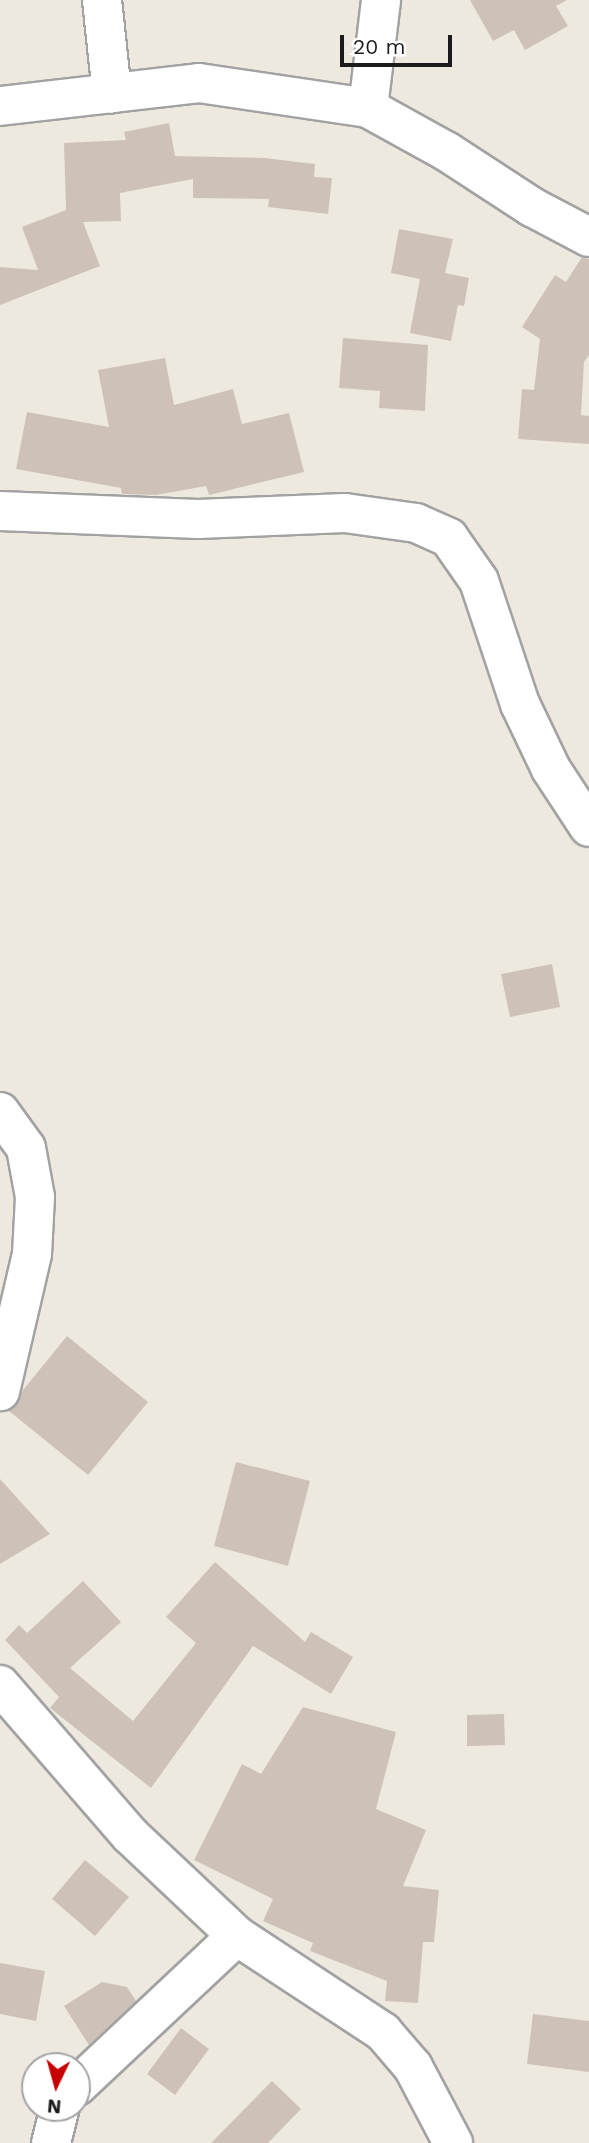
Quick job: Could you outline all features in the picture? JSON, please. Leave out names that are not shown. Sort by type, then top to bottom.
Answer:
[{"type":"street","points":[[102,0],[112,93]]},
{"type":"street","points":[[368,108],[381,0]]},
{"type":"street","points":[[0,106],[200,83],[368,108],[446,151],[532,207],[589,237]]},
{"type":"street","points":[[0,511],[70,516],[198,519],[345,513],[416,523],[449,538],[478,581],[515,692],[535,737],[551,769],[589,827]]},
{"type":"street","points":[[0,1112],[26,1148],[35,1197],[32,1254],[0,1391]]},
{"type":"street","points":[[0,1685],[130,1835],[237,1936],[383,2032],[413,2067],[453,2143]]},
{"type":"street","points":[[91,2073],[237,1936]]},
{"type":"street","points":[[51,2143],[56,2122]]},
{"type":"building","points":[[470,0],[567,0],[556,6],[568,26],[525,50],[514,30],[493,41]]},
{"type":"building","points":[[169,123],[175,156],[265,158],[315,164],[314,177],[332,178],[328,214],[268,207],[269,199],[193,198],[193,179],[120,193],[121,221],[83,222],[100,266],[0,305],[0,267],[38,270],[22,227],[66,210],[64,143],[126,140],[124,132]]},
{"type":"building","points":[[399,229],[453,239],[445,273],[469,278],[464,306],[458,305],[451,341],[410,333],[420,279],[391,273]]},
{"type":"building","points":[[582,257],[589,259],[589,355],[584,362],[581,415],[589,416],[589,444],[518,439],[522,389],[534,390],[540,339],[522,327],[555,275],[566,282]]},
{"type":"building","points":[[343,338],[428,345],[425,411],[379,408],[380,391],[339,388]]},
{"type":"building","points":[[165,358],[174,405],[233,389],[242,424],[289,413],[304,472],[209,495],[206,486],[156,495],[122,494],[121,488],[16,469],[27,412],[109,427],[98,370]]},
{"type":"building","points":[[552,964],[560,1007],[510,1017],[501,974]]},
{"type":"building","points":[[67,1336],[148,1402],[88,1475],[9,1411]]},
{"type":"building","points":[[236,1462],[310,1481],[288,1566],[214,1546]]},
{"type":"building","points":[[0,1479],[50,1534],[0,1564]]},
{"type":"building","points":[[215,1562],[305,1642],[311,1632],[353,1657],[331,1694],[253,1646],[151,1788],[50,1708],[59,1697],[5,1640],[19,1625],[27,1633],[83,1581],[121,1622],[70,1668],[133,1721],[196,1643],[166,1617]]},
{"type":"building","points":[[303,1707],[396,1732],[376,1809],[426,1830],[403,1886],[439,1890],[434,1942],[423,1942],[418,2003],[385,2001],[387,1981],[310,1951],[313,1943],[263,1921],[273,1899],[194,1860],[242,1764],[261,1774]]},
{"type":"building","points":[[504,1714],[505,1745],[467,1746],[467,1715]]},
{"type":"building","points":[[85,1860],[129,1897],[95,1936],[52,1899]]},
{"type":"building","points":[[0,1963],[45,1971],[36,2021],[0,2014]]},
{"type":"building","points":[[102,1982],[127,1987],[136,2001],[89,2045],[64,2006]]},
{"type":"building","points":[[533,2014],[589,2021],[589,2072],[527,2064]]},
{"type":"building","points":[[181,2028],[209,2049],[175,2095],[147,2074]]},
{"type":"building","points":[[272,2081],[301,2109],[268,2143],[211,2143]]}]
